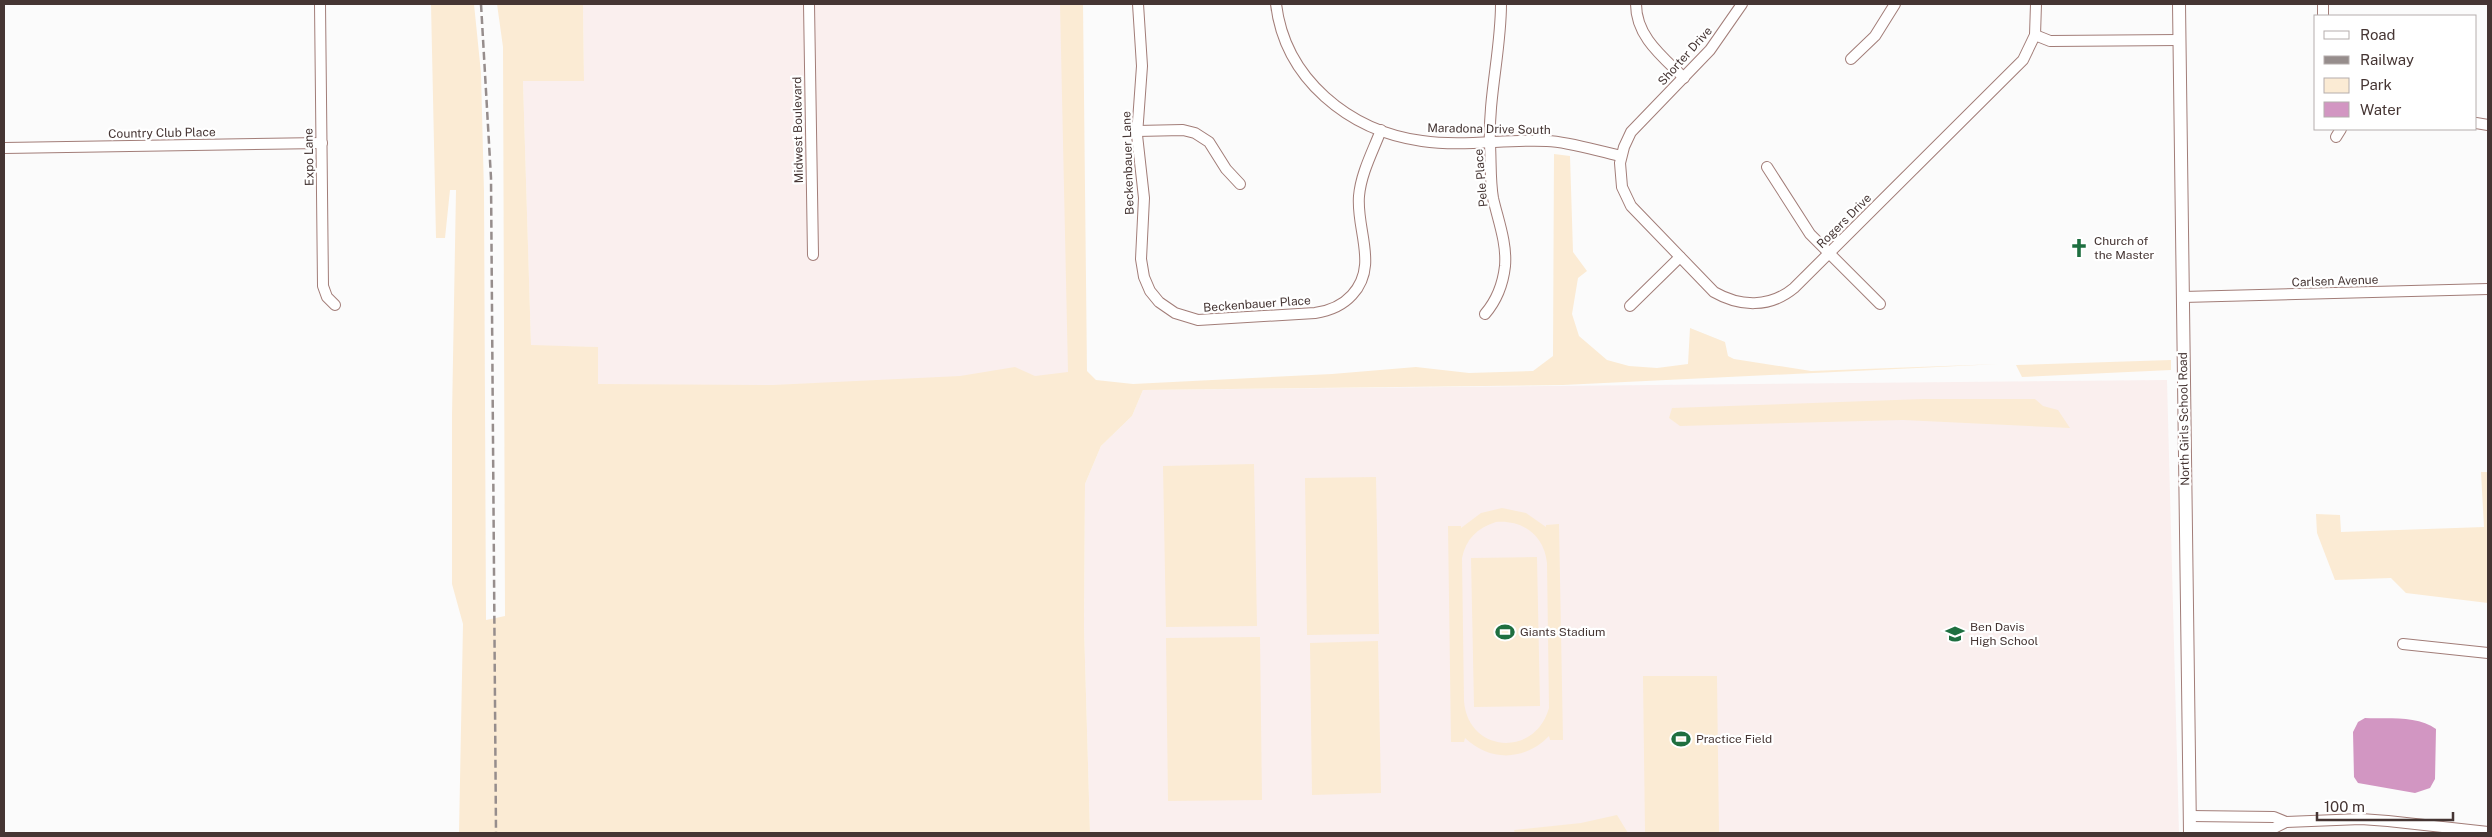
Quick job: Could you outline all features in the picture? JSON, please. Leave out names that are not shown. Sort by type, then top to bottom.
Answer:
[{"type":"main road","name":"North Girls School Road","points":[[2179,4],[2190,826]]},
{"type":"street","name":"Expo Lane","points":[[320,4],[323,286],[327,297],[336,305]]},
{"type":"street","name":"Midwest Boulevard","points":[[809,4],[813,255]]},
{"type":"street","name":"Beckenbauer Lane","points":[[1138,4],[1142,66],[1137,131],[1144,198],[1142,269],[1150,291],[1159,302],[1171,311]]},
{"type":"street","name":"Maradona Drive South","points":[[1276,4],[1279,24],[1288,48],[1306,78],[1333,104],[1357,120],[1381,130],[1422,141],[1548,141],[1621,156]]},
{"type":"street","name":"Pele Place","points":[[1485,314],[1500,288],[1505,258],[1492,191],[1490,141],[1491,99],[1500,35],[1501,4]]},
{"type":"street","points":[[1636,4],[1637,18],[1644,36],[1684,78]]},
{"type":"street","name":"Shorter Drive","points":[[1663,99],[1716,44],[1742,4]]},
{"type":"street","points":[[1851,60],[1875,36],[1895,4]]},
{"type":"street","points":[[2036,4],[2035,35],[2050,41],[2179,40]]},
{"type":"street","name":"Rogers Drive","points":[[1663,99],[1632,132],[1621,156],[1620,179],[1627,199],[1714,292],[1736,302],[1757,304],[1777,298],[1791,290],[2022,60],[2035,35]]},
{"type":"street","points":[[1137,131],[1183,130],[1195,133],[1209,142],[1226,169],[1240,184]]},
{"type":"street","name":"Beckenbauer Place","points":[[1171,311],[1187,318],[1209,320],[1320,312],[1331,310],[1345,302],[1357,289],[1364,272],[1366,257],[1359,210],[1360,193],[1363,176],[1381,130]]},
{"type":"street","name":"Country Club Place","points":[[4,148],[322,143]]},
{"type":"street","points":[[1767,167],[1803,225],[1880,304]]},
{"type":"street","points":[[1630,306],[1680,257]]},
{"type":"street","name":"Carlsen Avenue","points":[[2183,297],[2488,289]]},
{"type":"street","points":[[2403,644],[2488,653]]},
{"type":"street","points":[[2190,826],[2274,817],[2286,822],[2361,819],[2488,832]]},
{"type":"shaded area","points":[[583,4],[1076,4],[1080,389],[598,396],[598,347],[531,346],[523,81],[584,81]]},
{"type":"shaded area","points":[[2167,380],[2179,833],[1090,833],[1084,626],[1085,484],[1101,446],[1132,416],[1143,390]]},
{"type":"green space","points":[[431,4],[474,4],[481,73],[484,192],[486,620],[505,616],[503,47],[497,4],[583,4],[584,81],[523,81],[531,345],[598,347],[598,384],[773,385],[960,376],[1015,367],[1035,376],[1068,372],[1060,4],[1083,4],[1087,371],[1096,380],[1133,384],[1332,374],[1416,367],[1469,373],[1533,371],[1553,356],[1554,154],[1570,156],[1573,252],[1587,271],[1578,278],[1572,314],[1579,336],[1607,360],[1629,366],[1657,368],[1688,364],[1690,328],[1725,342],[1728,356],[1734,359],[1811,371],[1999,364],[1563,385],[1143,390],[1132,416],[1101,446],[1085,484],[1084,626],[1090,833],[459,833],[463,624],[452,584],[452,415],[456,190],[450,190],[445,238],[436,238]]},
{"type":"green space","points":[[2171,360],[2171,370],[2022,377],[2016,365]]},
{"type":"green space","points":[[1923,399],[2035,399],[2043,406],[2058,410],[2070,428],[1903,420],[1680,426],[1669,418],[1672,408]]},
{"type":"green space","points":[[1254,464],[1257,626],[1166,627],[1163,466]]},
{"type":"green space","points":[[2481,472],[2488,472],[2488,603],[2406,593],[2391,578],[2335,580],[2317,533],[2316,514],[2340,515],[2341,532],[2484,527]]},
{"type":"green space","points":[[1376,477],[1379,634],[1307,635],[1305,478]]},
{"type":"green space","points":[[1502,508],[1526,513],[1546,527],[1546,525],[1559,524],[1563,740],[1550,740],[1549,736],[1540,744],[1518,754],[1496,755],[1475,746],[1465,738],[1464,742],[1451,742],[1448,526],[1461,526],[1461,528],[1481,513]],"holes":[[[1506,522],[1530,531],[1542,544],[1545,553],[1547,563],[1549,708],[1541,724],[1530,735],[1517,741],[1503,743],[1489,739],[1477,731],[1468,718],[1464,701],[1462,558],[1466,545],[1473,535],[1489,524]]]},
{"type":"green space","name":"Giants Stadium","points":[[1537,557],[1540,706],[1474,707],[1471,558]]},
{"type":"green space","points":[[1260,637],[1262,800],[1168,801],[1166,638]]},
{"type":"green space","points":[[1378,641],[1381,793],[1312,795],[1310,643]]},
{"type":"green space","name":"Practice Field","points":[[1643,676],[1717,676],[1719,833],[1645,833]]},
{"type":"green space","points":[[1617,815],[1628,833],[1515,833],[1514,830],[1581,823]]},
{"type":"water","points":[[2365,718],[2411,720],[2436,729],[2435,779],[2430,788],[2415,793],[2358,783],[2354,777],[2353,732],[2358,722]]},
{"type":"railway","points":[[481,4],[491,178],[496,833]]},
{"type":"place","name":"Church of the Master","points":[[2079,248]]},
{"type":"place","name":"Giants Stadium","points":[[1505,632]]},
{"type":"place","name":"Ben Davis High School","points":[[1955,634]]},
{"type":"place","name":"Practice Field","points":[[1681,739]]}]
